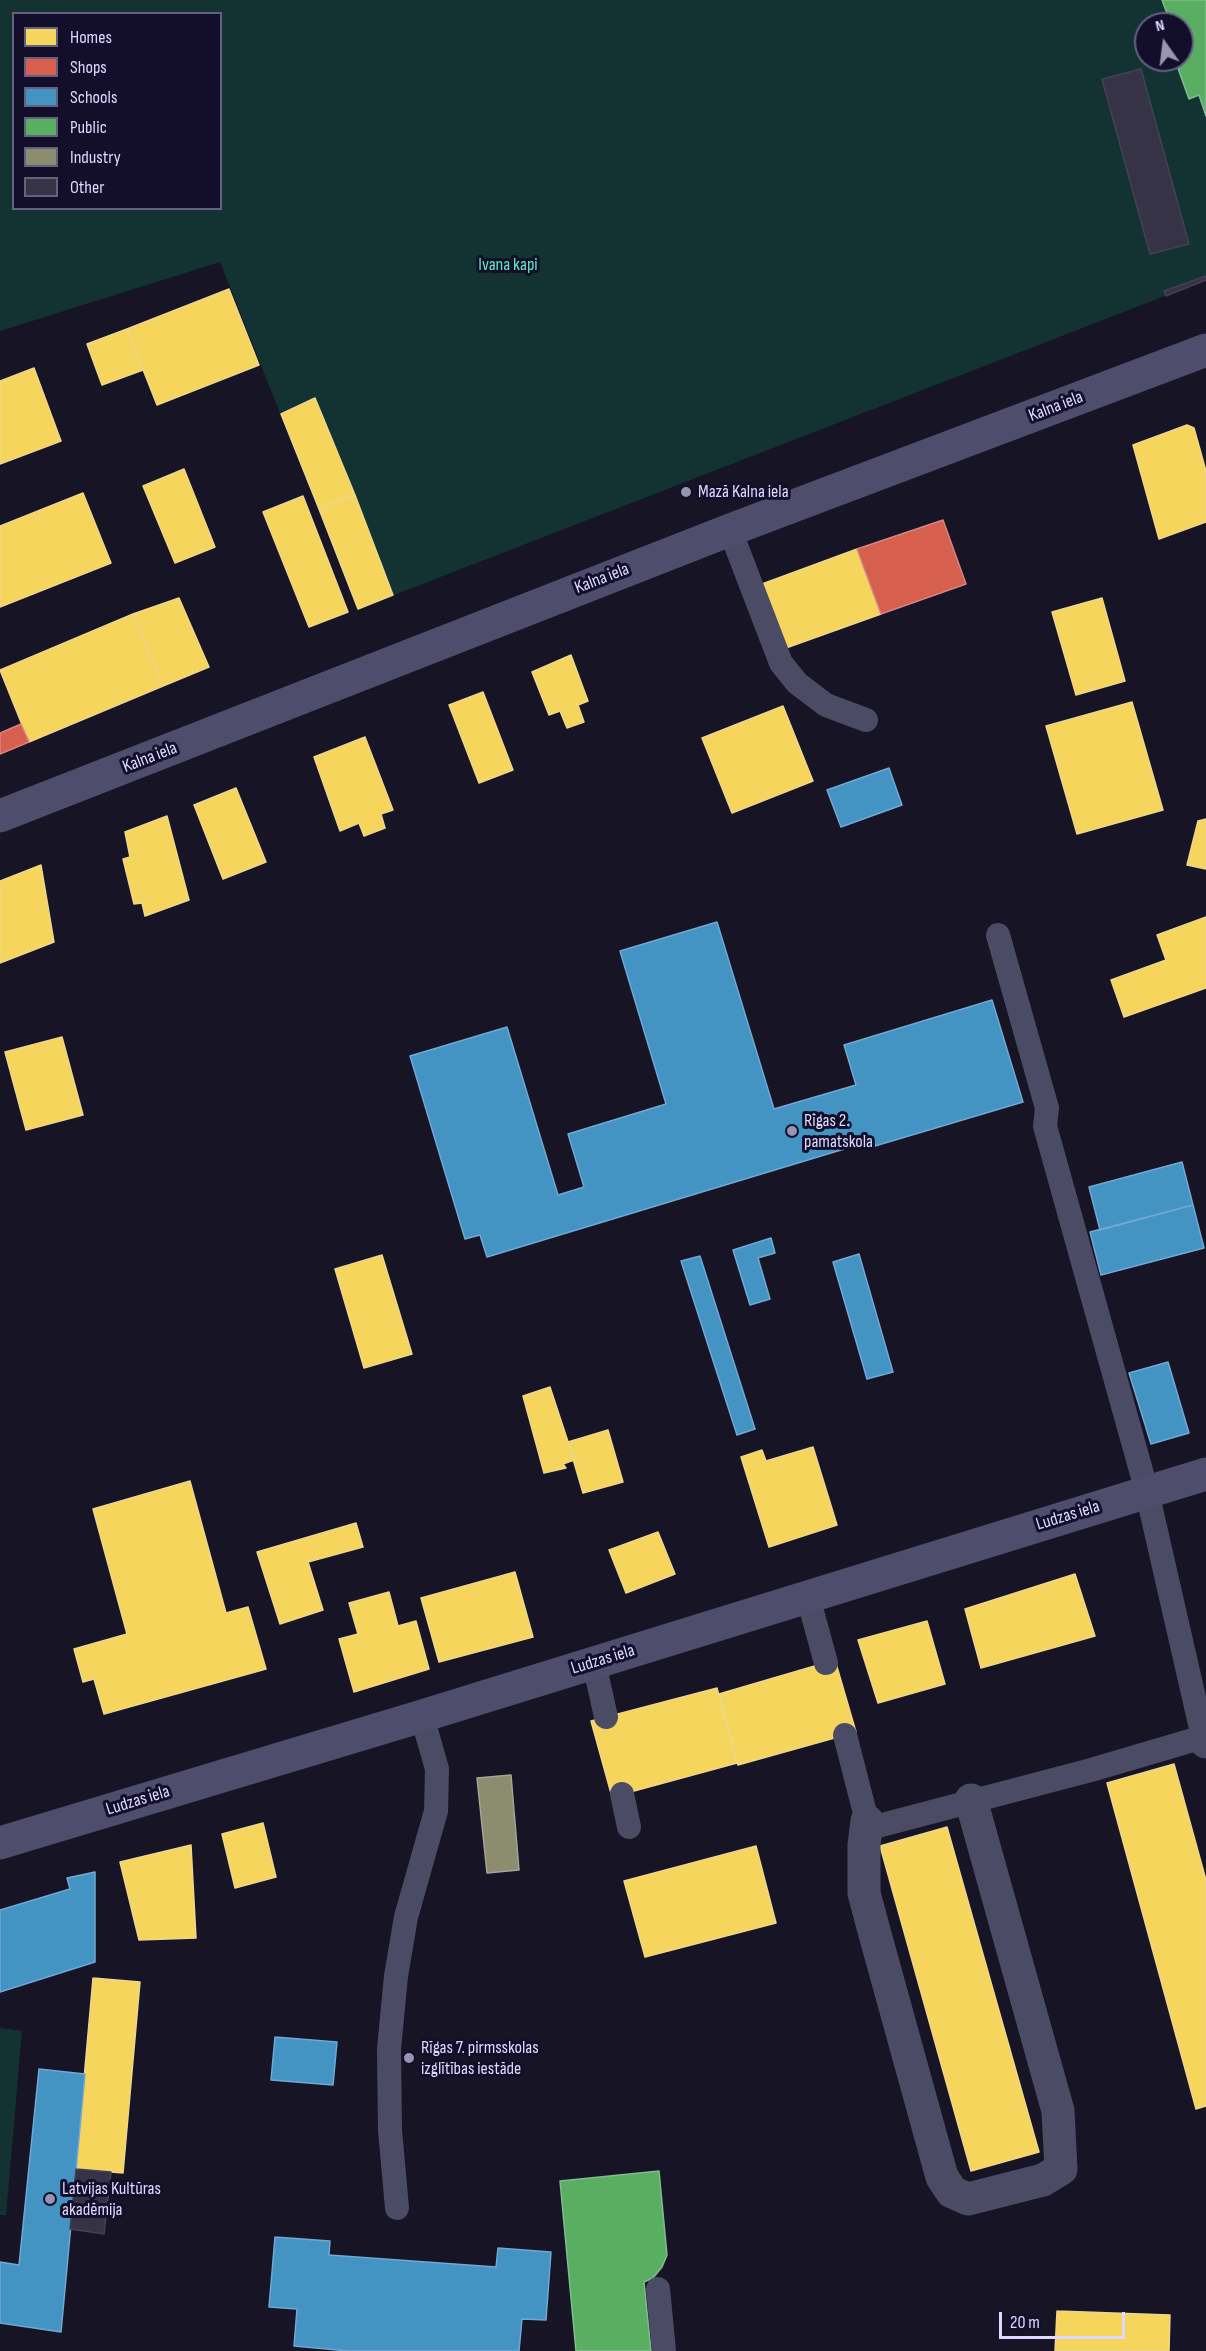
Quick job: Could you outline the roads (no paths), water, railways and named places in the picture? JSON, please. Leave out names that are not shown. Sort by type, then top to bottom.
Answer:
[{"type":"street","name":"Kalna iela","points":[[0,816],[730,530],[1206,350]]},
{"type":"street","name":"Ludzas iela","points":[[0,1843],[422,1716],[1206,1474]]},
{"type":"street","points":[[867,1821],[864,1845],[864,1893],[876,1939],[942,2177],[952,2192],[968,2199],[1043,2180],[1061,2169],[1058,2111],[970,1800]]},
{"type":"lane","points":[[730,530],[781,663],[797,683],[826,705],[866,720]]},
{"type":"lane","points":[[845,1735],[867,1821],[878,1826],[1205,1739],[1147,1492],[1045,1126],[1047,1108],[998,935]]},
{"type":"lane","points":[[808,1597],[826,1663]]},
{"type":"lane","points":[[594,1663],[606,1718]]},
{"type":"lane","points":[[397,2208],[390,2130],[389,2049],[396,1976],[406,1917],[436,1811],[437,1769],[422,1716]]},
{"type":"lane","points":[[622,1794],[629,1827]]},
{"type":"lane","points":[[658,2289],[664,2351]]},
{"type":"place","name":"Mazā Kalna iela","points":[[686,492]]},
{"type":"place","name":"Rīgas 2. pamatskola","points":[[792,1131]]},
{"type":"place","name":"Rīgas 7. pirmsskolas izglītības iestāde","points":[[409,2058]]},
{"type":"place","name":"Latvijas Kultūras akadēmija","points":[[50,2199]]},
{"type":"park label","name":"Ivana kapi","points":[[508,265]]}]
